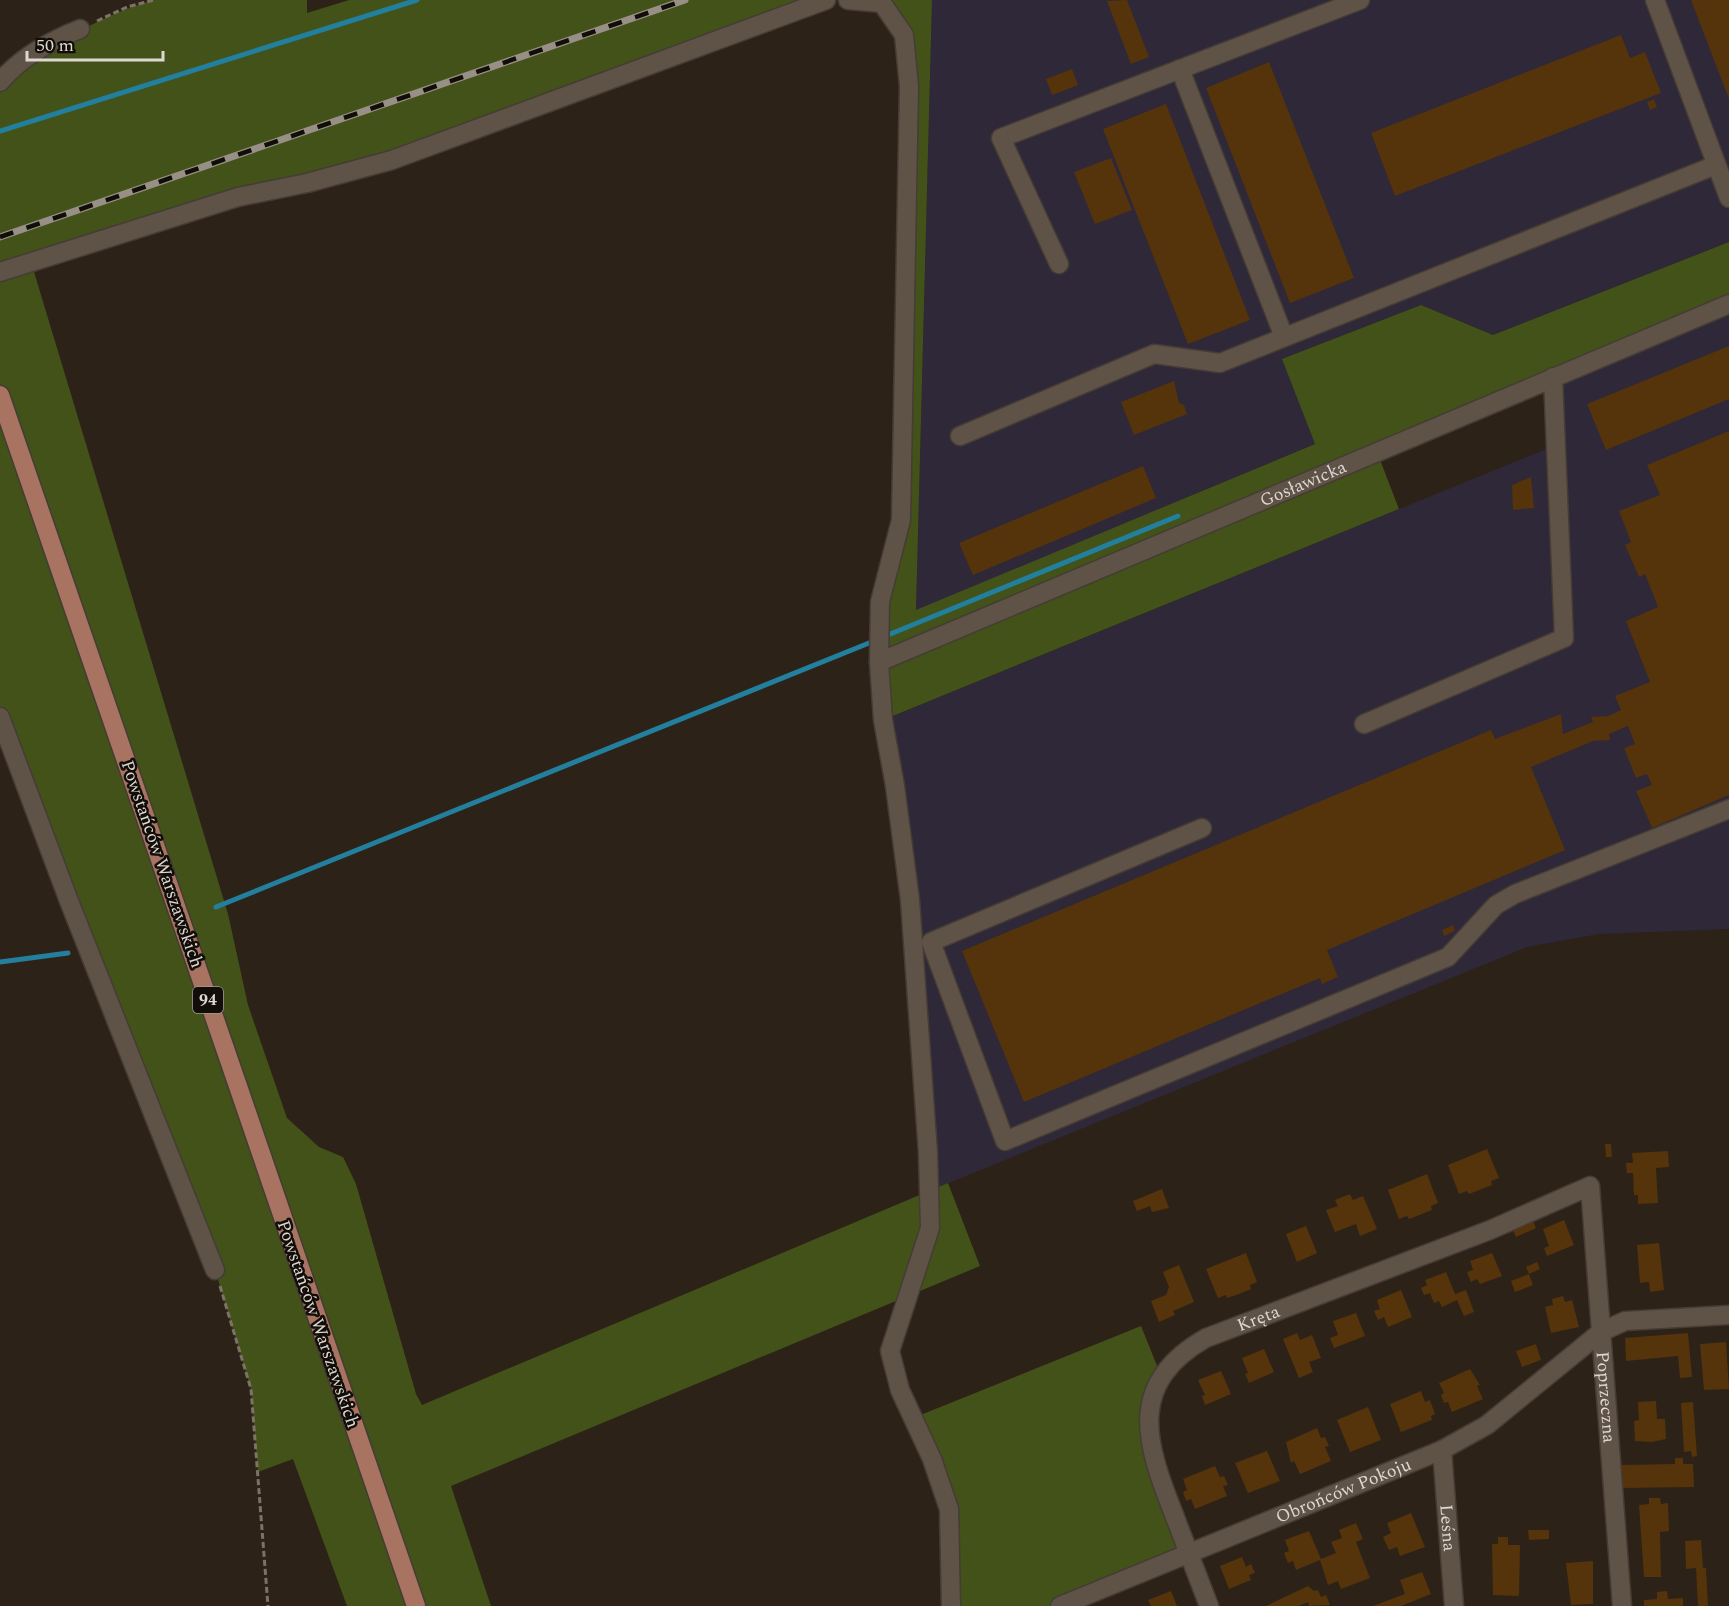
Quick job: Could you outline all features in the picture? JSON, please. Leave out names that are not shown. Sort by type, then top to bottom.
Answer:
[{"type":"main road","name":"Powstańców Warszawskich","points":[[0,395],[102,685],[272,1190],[416,1606]]},
{"type":"street","points":[[0,272],[237,197],[307,183],[392,160],[826,0]]},
{"type":"street","points":[[848,0],[882,3],[904,35],[909,86],[901,520],[880,602],[879,662],[883,720],[895,786],[910,900],[928,1153],[930,1228],[890,1350],[900,1390],[932,1459],[949,1509],[951,1606]]},
{"type":"street","points":[[1059,264],[1001,138],[1360,0]]},
{"type":"street","points":[[1655,0],[1729,198]]},
{"type":"street","points":[[0,82],[10,70],[35,52],[80,29]]},
{"type":"street","points":[[1180,69],[1284,337]]},
{"type":"street","points":[[960,436],[1154,354],[1220,363],[1716,165]]},
{"type":"street","name":"Gosławicka","points":[[879,662],[1729,304]]},
{"type":"street","points":[[1364,724],[1564,638],[1553,377]]},
{"type":"street","points":[[0,717],[69,901],[215,1270]]},
{"type":"street","points":[[1202,828],[931,942],[1005,1142],[1448,957],[1496,905],[1515,894],[1729,809]]},
{"type":"street","name":"Poprzeczna","points":[[1590,1186],[1622,1606]]},
{"type":"street","name":"Kręta","points":[[1209,1606],[1153,1461],[1148,1425],[1151,1400],[1166,1372],[1183,1351],[1206,1338],[1490,1230],[1590,1186]]},
{"type":"street","name":"Obrońców Pokoju","points":[[1060,1606],[1442,1450],[1487,1425],[1601,1332],[1625,1321],[1729,1315]]},
{"type":"street","name":"Leśna","points":[[1442,1450],[1454,1606]]},
{"type":"path","points":[[80,29],[127,7],[154,0]]},
{"type":"path","points":[[215,1270],[251,1389],[268,1606]]},
{"type":"shaded area","points":[[932,0],[1729,0],[1729,242],[1493,335],[1421,305],[1283,359],[1315,444],[916,611]]},
{"type":"shaded area","points":[[1729,304],[1729,929],[1599,934],[1527,947],[929,1191],[928,1153],[883,720],[1556,445],[1553,377]]},
{"type":"green space","points":[[154,0],[307,0],[307,13],[349,0],[826,0],[392,160],[31,262],[228,914],[248,1005],[287,1118],[319,1147],[343,1157],[356,1184],[416,1394],[422,1405],[948,1183],[980,1266],[451,1486],[491,1606],[347,1606],[293,1459],[258,1472],[251,1389],[215,1270],[0,718],[0,82],[93,24]]},
{"type":"green space","points":[[848,0],[932,0],[916,610],[1315,444],[1282,359],[1421,305],[1493,335],[1729,242],[1729,304],[1377,452],[1399,509],[883,720],[879,662],[901,520],[904,35],[883,3]]},
{"type":"green space","points":[[1141,1326],[1162,1378],[1148,1425],[1189,1555],[1060,1606],[943,1606],[949,1509],[913,1418]]},
{"type":"building","points":[[1127,0],[1149,57],[1131,64],[1107,1]]},
{"type":"building","points":[[1691,0],[1729,0],[1729,99]]},
{"type":"building","points":[[1621,35],[1630,58],[1645,52],[1661,93],[1395,196],[1371,133]]},
{"type":"building","points":[[1269,62],[1354,278],[1290,303],[1206,88]]},
{"type":"building","points":[[1072,69],[1078,85],[1052,95],[1046,79]]},
{"type":"building","points":[[1654,99],[1657,107],[1650,110],[1647,102]]},
{"type":"building","points":[[1166,104],[1250,320],[1188,344],[1103,129]]},
{"type":"building","points":[[1111,158],[1132,210],[1095,224],[1074,172]]},
{"type":"building","points":[[1729,346],[1729,399],[1606,450],[1587,404]]},
{"type":"building","points":[[1174,381],[1179,403],[1184,405],[1187,414],[1134,435],[1121,402]]},
{"type":"building","points":[[1729,431],[1729,795],[1652,828],[1636,791],[1652,785],[1647,774],[1636,778],[1624,748],[1635,744],[1628,726],[1609,734],[1610,740],[1593,741],[1531,767],[1565,850],[1327,950],[1338,977],[1322,984],[1320,978],[1024,1102],[962,951],[1491,730],[1495,739],[1561,714],[1563,734],[1593,722],[1591,717],[1608,716],[1621,710],[1615,696],[1650,682],[1626,621],[1658,607],[1645,574],[1639,577],[1625,545],[1631,542],[1619,511],[1660,495],[1647,465]]},
{"type":"building","points":[[1143,466],[1156,498],[973,575],[959,543]]},
{"type":"building","points":[[1531,477],[1534,508],[1513,510],[1512,485]]},
{"type":"building","points":[[1453,925],[1455,931],[1444,936],[1442,930]]},
{"type":"building","points":[[1605,1144],[1611,1144],[1612,1157],[1606,1157]]},
{"type":"building","points":[[1487,1149],[1499,1178],[1491,1181],[1492,1185],[1469,1194],[1467,1191],[1459,1194],[1448,1165]]},
{"type":"building","points":[[1668,1151],[1669,1167],[1656,1168],[1658,1203],[1638,1204],[1638,1195],[1634,1195],[1633,1173],[1627,1173],[1626,1163],[1633,1163],[1632,1153]]},
{"type":"building","points":[[1427,1174],[1438,1203],[1431,1206],[1432,1210],[1409,1219],[1407,1216],[1399,1219],[1388,1190]]},
{"type":"building","points":[[1162,1189],[1169,1208],[1152,1212],[1150,1206],[1137,1211],[1133,1201]]},
{"type":"building","points":[[1350,1194],[1353,1200],[1363,1196],[1377,1229],[1360,1236],[1356,1224],[1335,1232],[1326,1210],[1338,1206],[1335,1200]]},
{"type":"building","points":[[1532,1219],[1536,1228],[1516,1237],[1512,1228]]},
{"type":"building","points":[[1564,1220],[1574,1245],[1547,1256],[1544,1248],[1549,1246],[1543,1229]]},
{"type":"building","points":[[1306,1226],[1317,1253],[1297,1262],[1286,1234]]},
{"type":"building","points":[[1659,1243],[1664,1290],[1650,1292],[1649,1282],[1640,1283],[1637,1245]]},
{"type":"building","points":[[1246,1253],[1257,1282],[1250,1285],[1251,1289],[1239,1294],[1218,1298],[1206,1269]]},
{"type":"building","points":[[1492,1253],[1502,1276],[1480,1284],[1477,1279],[1471,1282],[1467,1272],[1473,1270],[1470,1261]]},
{"type":"building","points":[[1537,1262],[1540,1269],[1529,1274],[1526,1267]]},
{"type":"building","points":[[1179,1265],[1194,1302],[1173,1311],[1175,1315],[1159,1322],[1151,1301],[1166,1295],[1169,1287],[1163,1272]]},
{"type":"building","points":[[1446,1272],[1455,1294],[1466,1290],[1474,1312],[1464,1316],[1457,1300],[1442,1307],[1439,1301],[1434,1303],[1430,1293],[1424,1295],[1421,1288],[1427,1285],[1425,1280]]},
{"type":"building","points":[[1529,1274],[1533,1285],[1515,1292],[1511,1281]]},
{"type":"building","points":[[1401,1290],[1412,1317],[1388,1327],[1384,1317],[1378,1320],[1374,1311],[1380,1309],[1377,1300]]},
{"type":"building","points":[[1563,1296],[1565,1302],[1572,1300],[1579,1327],[1551,1333],[1545,1307],[1553,1305],[1552,1299]]},
{"type":"building","points":[[1356,1313],[1365,1336],[1334,1348],[1330,1338],[1338,1335],[1333,1321]]},
{"type":"building","points":[[1297,1333],[1300,1340],[1312,1335],[1321,1358],[1309,1362],[1313,1372],[1299,1378],[1283,1339]]},
{"type":"building","points":[[1688,1333],[1692,1377],[1680,1378],[1678,1356],[1626,1361],[1625,1338]]},
{"type":"building","points":[[1726,1342],[1729,1389],[1704,1390],[1700,1344]]},
{"type":"building","points":[[1536,1344],[1541,1360],[1522,1367],[1516,1351]]},
{"type":"building","points":[[1264,1349],[1274,1372],[1249,1383],[1242,1358]]},
{"type":"building","points":[[1470,1369],[1480,1385],[1477,1386],[1483,1399],[1452,1412],[1448,1402],[1444,1403],[1441,1395],[1444,1393],[1439,1383]]},
{"type":"building","points":[[1221,1371],[1231,1394],[1205,1405],[1202,1396],[1205,1395],[1198,1380]]},
{"type":"building","points":[[1421,1391],[1425,1402],[1430,1400],[1435,1414],[1431,1416],[1432,1420],[1401,1432],[1390,1404]]},
{"type":"building","points":[[1656,1401],[1657,1419],[1665,1419],[1666,1439],[1652,1442],[1635,1441],[1634,1421],[1639,1420],[1638,1402]]},
{"type":"building","points":[[1693,1402],[1697,1456],[1692,1457],[1691,1451],[1684,1452],[1681,1403]]},
{"type":"building","points":[[1368,1407],[1381,1440],[1350,1452],[1337,1420]]},
{"type":"building","points":[[1317,1428],[1321,1438],[1325,1437],[1329,1446],[1325,1447],[1331,1461],[1300,1474],[1294,1461],[1291,1463],[1286,1442]]},
{"type":"building","points":[[1267,1451],[1280,1481],[1248,1493],[1235,1463]]},
{"type":"building","points":[[1675,1458],[1683,1458],[1683,1464],[1693,1464],[1694,1487],[1621,1488],[1621,1465],[1675,1464]]},
{"type":"building","points":[[1215,1466],[1220,1477],[1224,1476],[1228,1485],[1223,1486],[1227,1496],[1195,1509],[1191,1499],[1186,1501],[1183,1492],[1187,1490],[1183,1479]]},
{"type":"building","points":[[1649,1498],[1660,1498],[1661,1504],[1668,1503],[1669,1531],[1660,1532],[1661,1577],[1644,1577],[1639,1505],[1649,1504]]},
{"type":"building","points":[[1411,1513],[1425,1547],[1400,1556],[1397,1547],[1389,1550],[1383,1537],[1391,1533],[1387,1523]]},
{"type":"building","points":[[1356,1523],[1363,1539],[1356,1542],[1370,1578],[1341,1589],[1338,1581],[1328,1585],[1320,1560],[1296,1570],[1293,1561],[1288,1563],[1284,1553],[1289,1551],[1285,1540],[1309,1531],[1321,1559],[1336,1553],[1331,1542],[1342,1538],[1339,1530]]},
{"type":"building","points":[[1528,1530],[1549,1530],[1549,1539],[1529,1540]]},
{"type":"building","points":[[1498,1537],[1508,1537],[1508,1545],[1520,1545],[1519,1596],[1493,1595],[1492,1544],[1498,1544]]},
{"type":"building","points":[[1701,1540],[1703,1568],[1706,1568],[1708,1606],[1698,1606],[1696,1568],[1686,1569],[1685,1541]]},
{"type":"building","points":[[1242,1557],[1246,1567],[1251,1564],[1255,1573],[1249,1575],[1251,1580],[1229,1589],[1220,1566]]},
{"type":"building","points":[[1593,1561],[1593,1604],[1571,1605],[1566,1563]]},
{"type":"building","points":[[1422,1572],[1431,1594],[1401,1606],[1373,1606],[1405,1594],[1400,1580]]},
{"type":"building","points":[[1308,1586],[1314,1591],[1318,1590],[1321,1597],[1326,1595],[1330,1605],[1309,1606],[1308,1602],[1299,1606],[1266,1606]]},
{"type":"building","points":[[1171,1591],[1177,1606],[1151,1606],[1148,1600]]},
{"type":"building","points":[[1667,1591],[1668,1599],[1683,1598],[1683,1606],[1644,1606],[1644,1600],[1657,1599],[1657,1592]]},
{"type":"waterway","points":[[0,131],[417,0]]},
{"type":"waterway","points":[[883,637],[1178,516]]},
{"type":"waterway","points":[[216,907],[874,641]]},
{"type":"waterway","points":[[0,962],[68,953]]},
{"type":"railway","points":[[0,237],[685,0]]}]
